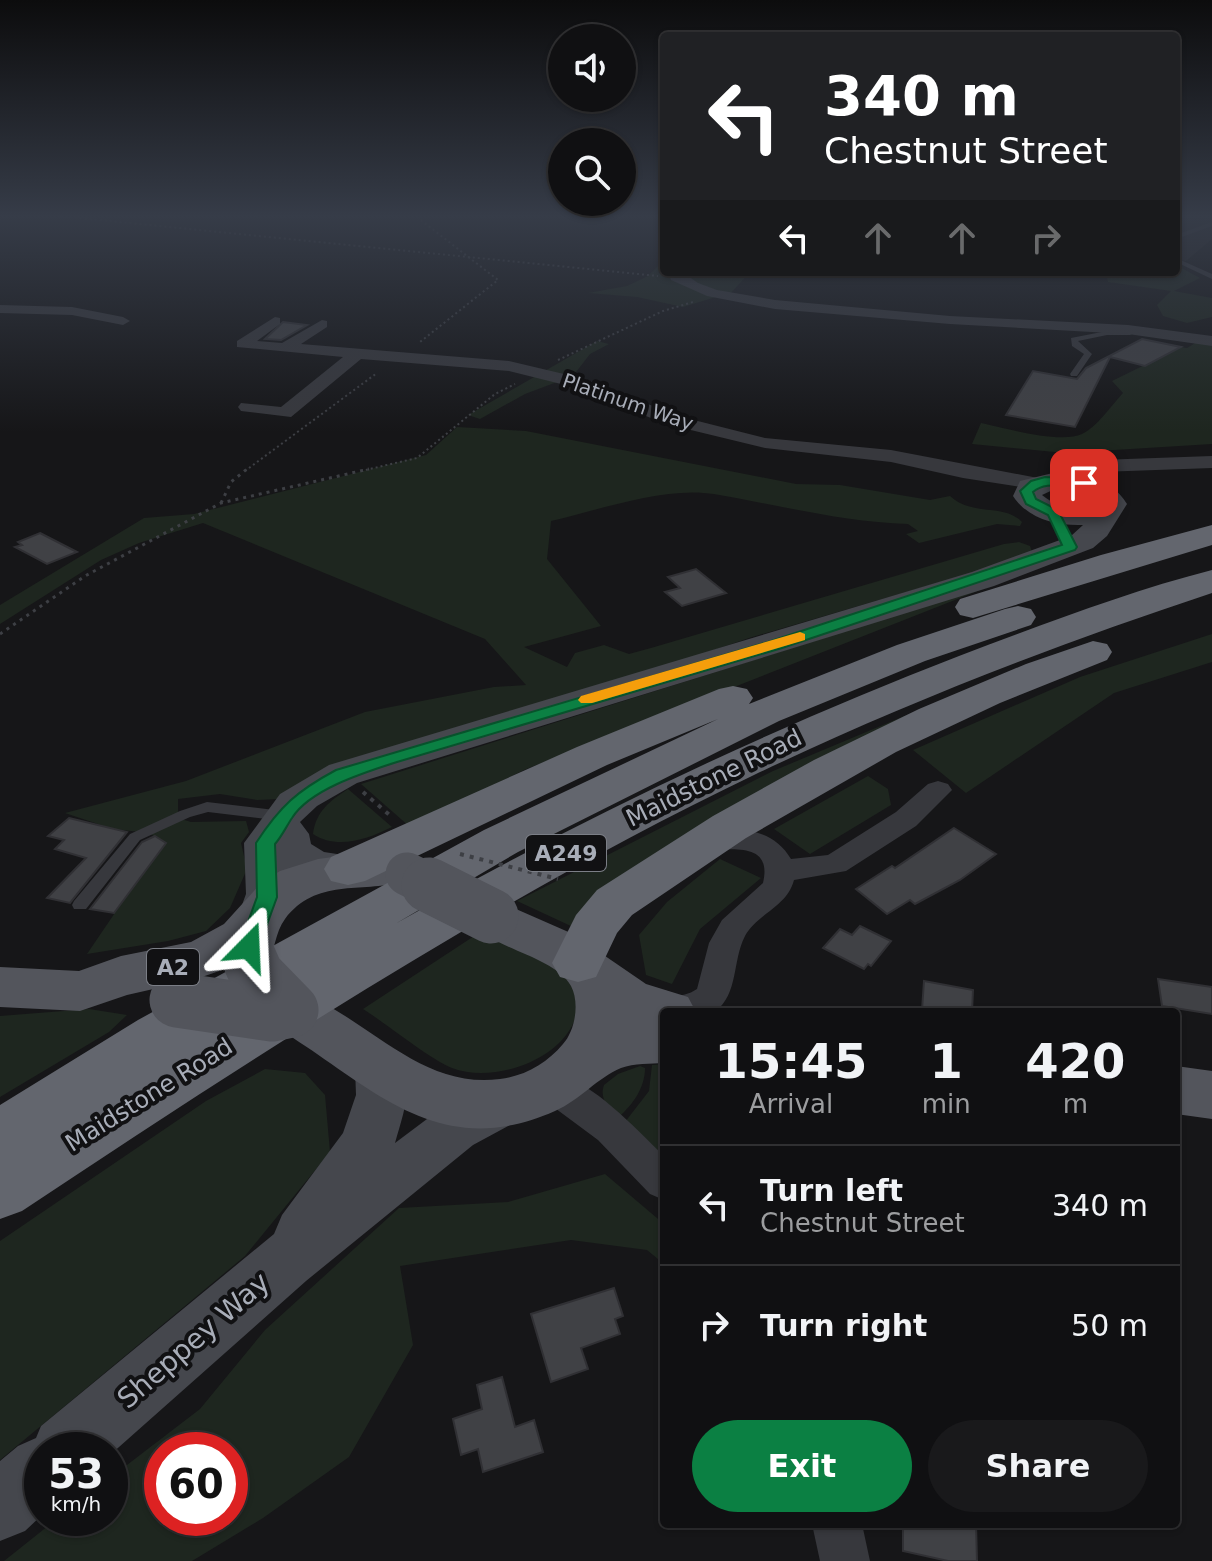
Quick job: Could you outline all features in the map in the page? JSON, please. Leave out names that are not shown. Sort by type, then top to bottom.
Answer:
[{"type":"highway","points":[[337,870],[592,756],[928,621],[1113,562],[1212,535]]},
{"type":"highway","name":"Maidstone Road","points":[[0,1136],[158,1036],[501,841],[765,712],[911,653],[1212,556]]},
{"type":"highway","name":"Maidstone Road","points":[[0,1191],[200,1061],[403,940],[631,818],[844,716],[1033,642],[1212,581]]},
{"type":"highway","name":"A249","points":[[583,966],[591,932],[608,908],[705,842],[811,781],[957,708],[1042,671],[1212,610]]},
{"type":"main road","points":[[660,1019],[622,996],[583,966],[491,916],[428,863],[337,870],[287,890],[255,933],[256,974],[300,1015],[381,1068],[447,1101],[482,1106],[544,1086],[598,1051],[660,1023]]},
{"type":"main road","name":"A2","points":[[0,987],[82,991],[120,976],[177,966],[205,957],[255,933]]},
{"type":"main road","points":[[544,1086],[597,1038],[603,1011],[601,994],[583,966]]},
{"type":"main road","name":"A2","points":[[82,991],[97,999],[177,1000],[300,1015]]},
{"type":"main road","points":[[1180,1091],[1212,1095]]},
{"type":"street","points":[[702,287],[718,294],[801,307],[986,322],[1116,326],[1212,341]]},
{"type":"street","points":[[0,309],[72,311],[123,321]]},
{"type":"street","name":"Platinum Way","points":[[275,321],[249,342],[509,366],[579,383],[672,420],[765,443],[891,456],[963,472],[1047,505]]},
{"type":"street","points":[[287,346],[322,324]]},
{"type":"street","points":[[287,346],[322,347]]},
{"type":"street","points":[[247,407],[285,413],[357,354]]},
{"type":"street","points":[[265,398],[298,403]]},
{"type":"street","points":[[1047,505],[1099,466],[1212,462]]},
{"type":"street","points":[[1047,505],[1082,542],[1096,530],[1104,503],[1104,483],[1111,473],[1131,466]]},
{"type":"street","points":[[255,933],[268,894],[264,848],[282,821],[310,792],[343,774],[776,645],[983,579],[1070,480],[1104,503]]},
{"type":"street","points":[[780,871],[835,864],[906,819],[938,790]]},
{"type":"street","points":[[282,821],[290,849],[301,859],[337,870]]},
{"type":"street","points":[[692,1008],[709,996],[719,980],[730,932],[750,909],[775,892],[780,871],[772,853],[757,843],[729,837],[705,842]]},
{"type":"street","name":"Sheppey Way","points":[[285,1261],[342,1175],[367,1144],[382,1095],[381,1068]]},
{"type":"street","points":[[544,1086],[611,1129],[660,1178]]},
{"type":"street","name":"Sheppey Way","points":[[86,1432],[285,1261],[454,1129],[544,1086]]},
{"type":"street","points":[[0,1506],[24,1485]]},
{"type":"street","points":[[838,1528],[845,1561]]},
{"type":"lane","points":[[1074,374],[1088,354],[1075,344],[1074,340],[1081,336],[1179,334]]},
{"type":"lane","points":[[80,905],[135,837],[185,814],[207,807],[282,821]]},
{"type":"path","points":[[553,363],[663,311],[718,294]]},
{"type":"path","points":[[0,634],[85,576],[221,503],[417,458],[495,394],[526,378]]},
{"type":"path","points":[[428,863],[558,879]]},
{"type":"shaded area","points":[[622,287],[701,287],[719,296],[683,307],[637,297],[588,293]]},
{"type":"shaded area","points":[[705,287],[737,287],[730,294]]},
{"type":"shaded area","points":[[1142,287],[1182,287],[1174,291],[1212,298],[1212,317],[1187,323],[1163,316],[1157,305],[1171,291]]},
{"type":"shaded area","points":[[597,341],[609,344],[590,354],[573,376],[525,394],[480,419],[468,415]]},
{"type":"shaded area","points":[[1197,342],[1212,345],[1212,444],[1065,453],[972,444],[981,423],[1047,436],[1072,437],[1082,434],[1123,393],[1112,381]]},
{"type":"shaded area","points":[[457,427],[526,431],[796,484],[840,485],[930,500],[950,496],[968,506],[1006,513],[1022,522],[1020,526],[997,524],[919,543],[906,534],[918,531],[908,524],[835,517],[695,492],[632,500],[551,521],[547,559],[601,626],[524,647],[567,667],[575,653],[604,645],[629,654],[1004,544],[1019,542],[1030,546],[1032,552],[1029,556],[749,638],[279,799],[257,800],[220,794],[178,799],[178,818],[191,822],[246,821],[249,832],[241,843],[247,869],[230,908],[206,931],[168,941],[87,954],[163,842],[149,833],[113,829],[65,813],[186,781],[365,712],[494,687],[526,685],[485,639],[203,523],[139,543],[101,560],[0,624],[0,605],[144,518],[194,514],[426,455]]},
{"type":"shaded area","points":[[998,583],[524,770],[410,827],[361,784]]},
{"type":"shaded area","points":[[1212,634],[1212,662],[1114,693],[966,793],[913,750],[1080,677]]},
{"type":"shaded area","points":[[945,699],[573,927],[517,901],[773,771]]},
{"type":"shaded area","points":[[868,776],[888,789],[891,805],[810,854],[774,829]]},
{"type":"shaded area","points":[[348,789],[392,827],[363,839],[342,842],[322,839],[313,834],[317,819],[325,807]]},
{"type":"shaded area","points":[[720,859],[761,878],[700,929],[672,984],[646,975],[639,935],[667,902]]},
{"type":"shaded area","points":[[494,923],[575,982],[577,1013],[570,1030],[543,1055],[526,1064],[488,1073],[452,1068],[431,1057],[363,1009]]},
{"type":"shaded area","points":[[89,1009],[127,1015],[109,1032],[0,1097],[0,1016]]},
{"type":"shaded area","points":[[660,1064],[660,1162],[625,1122],[649,1091],[652,1065]]},
{"type":"shaded area","points":[[640,1066],[645,1068],[640,1089],[619,1117],[604,1099],[604,1085],[618,1074]]},
{"type":"shaded area","points":[[265,1069],[305,1073],[325,1095],[330,1152],[245,1256],[34,1432],[24,1432],[24,1440],[0,1460],[0,1241],[206,1101]]},
{"type":"shaded area","points":[[605,1174],[660,1221],[660,1261],[647,1250],[571,1240],[400,1266],[413,1345],[349,1457],[248,1527],[248,1432],[170,1432],[200,1409],[265,1330],[399,1208],[508,1202]]},
{"type":"shaded area","points":[[144,1452],[144,1536],[233,1536],[192,1561],[4,1561],[35,1536],[128,1536],[128,1464]]},
{"type":"building","points":[[283,322],[307,325],[281,340],[265,339]]},
{"type":"building","points":[[1142,339],[1181,347],[1145,366],[1110,357],[1075,427],[1006,415],[1033,371],[1077,379],[1086,368]]},
{"type":"building","points":[[40,533],[77,552],[47,564],[15,547],[22,545],[18,542]]},
{"type":"building","points":[[696,569],[726,593],[682,606],[665,592],[680,588],[668,577]]},
{"type":"building","points":[[69,818],[127,832],[70,903],[47,898],[86,858],[55,849],[64,840],[48,836]]},
{"type":"building","points":[[954,828],[996,854],[960,880],[915,904],[910,900],[887,914],[856,889],[892,866],[895,868]]},
{"type":"building","points":[[155,836],[166,843],[114,913],[90,909],[142,842]]},
{"type":"building","points":[[860,926],[891,941],[871,966],[868,964],[864,969],[823,948],[840,929],[852,935]]},
{"type":"building","points":[[1158,979],[1212,987],[1212,1014],[1162,1006]]},
{"type":"building","points":[[924,981],[973,990],[972,1008],[922,1008]]},
{"type":"building","points":[[614,1288],[623,1316],[615,1319],[620,1334],[581,1348],[588,1369],[551,1382],[531,1314]]},
{"type":"building","points":[[502,1377],[515,1427],[534,1420],[543,1452],[483,1472],[478,1449],[461,1455],[453,1419],[482,1409],[477,1385]]},
{"type":"building","points":[[903,1528],[976,1528],[977,1561],[948,1561],[903,1551]]},
{"type":"slow traffic","points":[[586,700],[800,637]]},
{"type":"route","points":[[249,947],[267,897],[265,843],[280,826],[283,816],[310,792],[343,774],[390,758],[776,645],[1051,555],[1070,547],[1053,512],[1030,501],[1027,491],[1035,483],[1045,481],[1084,483]]}]
